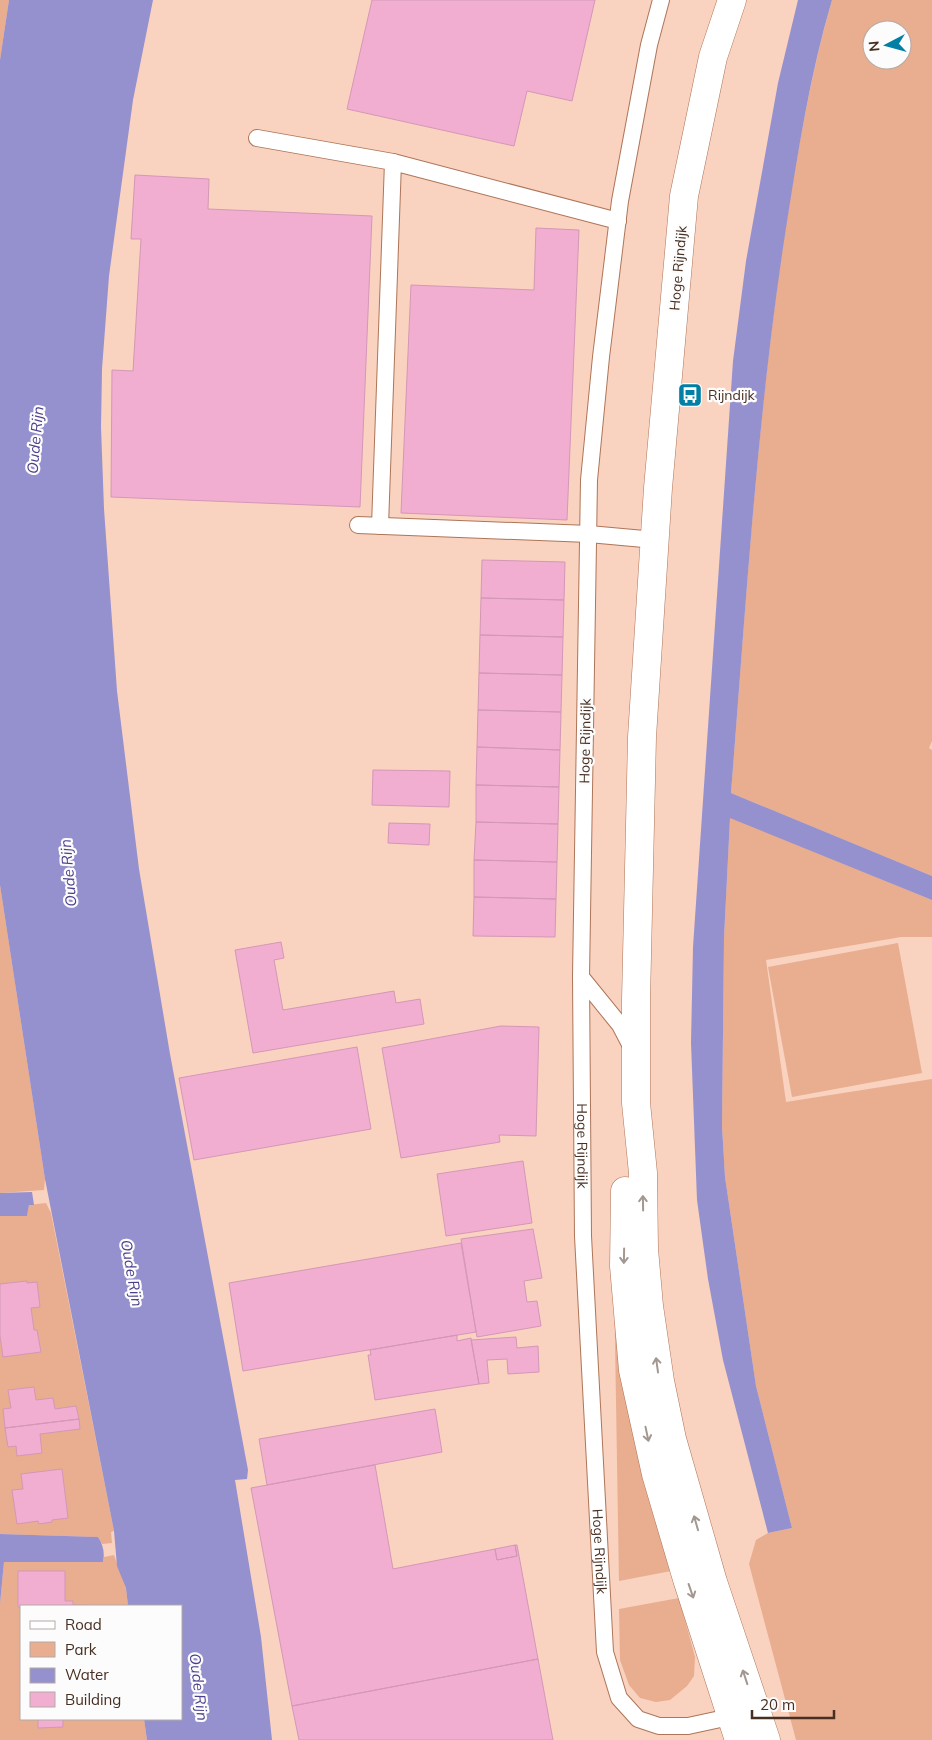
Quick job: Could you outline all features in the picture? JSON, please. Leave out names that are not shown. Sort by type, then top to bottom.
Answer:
[{"type":"street","name":"Hoge Rijndijk","points":[[732,0],[713,57],[684,196],[658,488],[642,737],[636,1103],[625,1169],[624,1266],[633,1370],[656,1474],[687,1579],[742,1723],[766,1740]]},
{"type":"lane","name":"Hoge Rijndijk","points":[[661,0],[649,44],[618,221],[601,357],[589,480],[581,977],[584,1236],[606,1652],[619,1698],[638,1719],[659,1726],[742,1723]]},
{"type":"lane","points":[[258,138],[393,162],[618,221]]},
{"type":"lane","points":[[380,526],[393,162]]},
{"type":"lane","points":[[358,525],[589,534],[655,540]]},
{"type":"lane","points":[[581,977],[620,1025],[636,1056]]},
{"type":"green space","points":[[0,0],[9,0],[0,60]]},
{"type":"green space","points":[[832,0],[932,0],[932,741],[929,748],[932,750],[932,876],[731,793],[753,508],[767,366],[786,225],[811,83]]},
{"type":"green space","points":[[730,817],[932,900],[932,937],[901,937],[766,960],[786,1102],[932,1079],[932,1740],[796,1740],[749,1564],[756,1540],[768,1533],[792,1528],[756,1386],[725,1177],[722,1126],[724,938]]},
{"type":"green space","points":[[0,885],[45,1179],[44,1190],[0,1193]]},
{"type":"green space","points":[[898,943],[922,1073],[792,1097],[768,967]]},
{"type":"green space","points":[[46,1203],[51,1213],[114,1531],[111,1532],[112,1543],[102,1544],[98,1537],[0,1534],[0,1216],[27,1216],[29,1205]]},
{"type":"green space","points":[[614,1280],[671,1571],[619,1581]]},
{"type":"green space","points":[[114,1555],[126,1588],[128,1605],[20,1605],[20,1720],[144,1720],[147,1740],[0,1740],[0,1604],[4,1562],[103,1562],[104,1557]]},
{"type":"green space","points":[[679,1598],[695,1657],[694,1676],[687,1686],[670,1700],[656,1702],[640,1698],[629,1685],[620,1660],[619,1609]]},
{"type":"water","name":"Oude Rijn","points":[[9,0],[153,0],[133,100],[109,276],[102,369],[101,427],[104,509],[117,691],[139,869],[170,1054],[248,1470],[247,1479],[235,1480],[261,1637],[272,1740],[147,1740],[144,1720],[182,1720],[182,1605],[128,1605],[126,1588],[117,1566],[114,1531],[45,1179],[0,885],[0,60]]},
{"type":"water","points":[[798,0],[832,0],[817,56],[805,113],[776,298],[753,510],[731,793],[932,876],[932,900],[730,818],[724,938],[722,1126],[725,1177],[756,1386],[792,1528],[768,1533],[723,1360],[708,1279],[697,1200],[691,1043],[693,947],[733,361],[746,261],[778,83]]},
{"type":"water","points":[[32,1192],[34,1205],[29,1205],[27,1216],[0,1216],[0,1193]]},
{"type":"water","points":[[0,1534],[98,1537],[103,1549],[103,1562],[4,1562],[0,1604]]},
{"type":"building","points":[[372,0],[595,0],[572,101],[527,91],[514,146],[347,109]]},
{"type":"building","points":[[135,175],[209,179],[208,209],[372,216],[360,507],[111,497],[112,370],[133,371],[141,239],[131,239]]},
{"type":"building","points":[[536,228],[579,230],[567,520],[401,513],[411,285],[534,290]]},
{"type":"building","points":[[482,560],[565,562],[564,600],[481,598]]},
{"type":"building","points":[[481,598],[564,600],[563,637],[480,635]]},
{"type":"building","points":[[480,635],[563,637],[562,675],[479,673]]},
{"type":"building","points":[[479,673],[562,675],[561,712],[478,710]]},
{"type":"building","points":[[478,710],[561,712],[560,750],[477,747]]},
{"type":"building","points":[[477,747],[560,750],[559,787],[476,785]]},
{"type":"building","points":[[373,770],[450,771],[449,807],[372,805]]},
{"type":"building","points":[[476,785],[559,787],[558,824],[476,822]]},
{"type":"building","points":[[476,822],[558,824],[557,862],[474,860]]},
{"type":"building","points":[[389,823],[430,824],[429,845],[388,843]]},
{"type":"building","points":[[474,860],[557,862],[556,899],[474,897]]},
{"type":"building","points":[[474,897],[556,899],[555,937],[473,936]]},
{"type":"building","points":[[281,942],[284,958],[274,960],[283,1010],[394,991],[396,1003],[420,999],[424,1024],[253,1053],[235,950]]},
{"type":"building","points":[[501,1026],[539,1027],[536,1136],[499,1135],[500,1142],[401,1158],[382,1048]]},
{"type":"building","points":[[357,1047],[371,1129],[194,1160],[179,1078]]},
{"type":"building","points":[[523,1161],[532,1223],[446,1236],[437,1174]]},
{"type":"building","points":[[533,1229],[542,1278],[524,1281],[527,1302],[537,1301],[541,1326],[477,1337],[461,1239]]},
{"type":"building","points":[[461,1243],[476,1332],[243,1371],[229,1283]]},
{"type":"building","points":[[27,1281],[27,1283],[37,1282],[40,1307],[31,1308],[34,1330],[37,1330],[41,1352],[3,1357],[0,1336],[0,1284]]},
{"type":"building","points":[[457,1335],[457,1341],[471,1338],[479,1384],[375,1400],[368,1355],[371,1355],[370,1350]]},
{"type":"building","points":[[516,1337],[517,1348],[538,1346],[539,1372],[508,1374],[507,1359],[487,1360],[489,1383],[479,1384],[471,1340]]},
{"type":"building","points":[[34,1387],[36,1400],[53,1398],[55,1409],[76,1406],[79,1419],[5,1428],[3,1409],[11,1408],[8,1390]]},
{"type":"building","points":[[435,1409],[442,1452],[267,1485],[259,1439]]},
{"type":"building","points":[[79,1419],[80,1429],[40,1434],[42,1453],[17,1456],[16,1446],[8,1447],[5,1428]]},
{"type":"building","points":[[375,1465],[393,1569],[495,1549],[497,1560],[517,1556],[515,1545],[517,1545],[538,1659],[292,1706],[251,1488]]},
{"type":"building","points":[[62,1469],[68,1518],[39,1524],[38,1521],[17,1524],[12,1490],[23,1489],[21,1474]]},
{"type":"building","points":[[515,1545],[517,1556],[497,1560],[495,1549]]},
{"type":"building","points":[[18,1571],[65,1571],[65,1601],[73,1601],[73,1605],[20,1605],[18,1607]]},
{"type":"building","points":[[538,1659],[553,1740],[299,1740],[292,1706]]},
{"type":"building","points":[[38,1720],[63,1720],[63,1727],[38,1728]]},
{"type":"place","name":"Rijndijk","points":[[690,395]]}]
